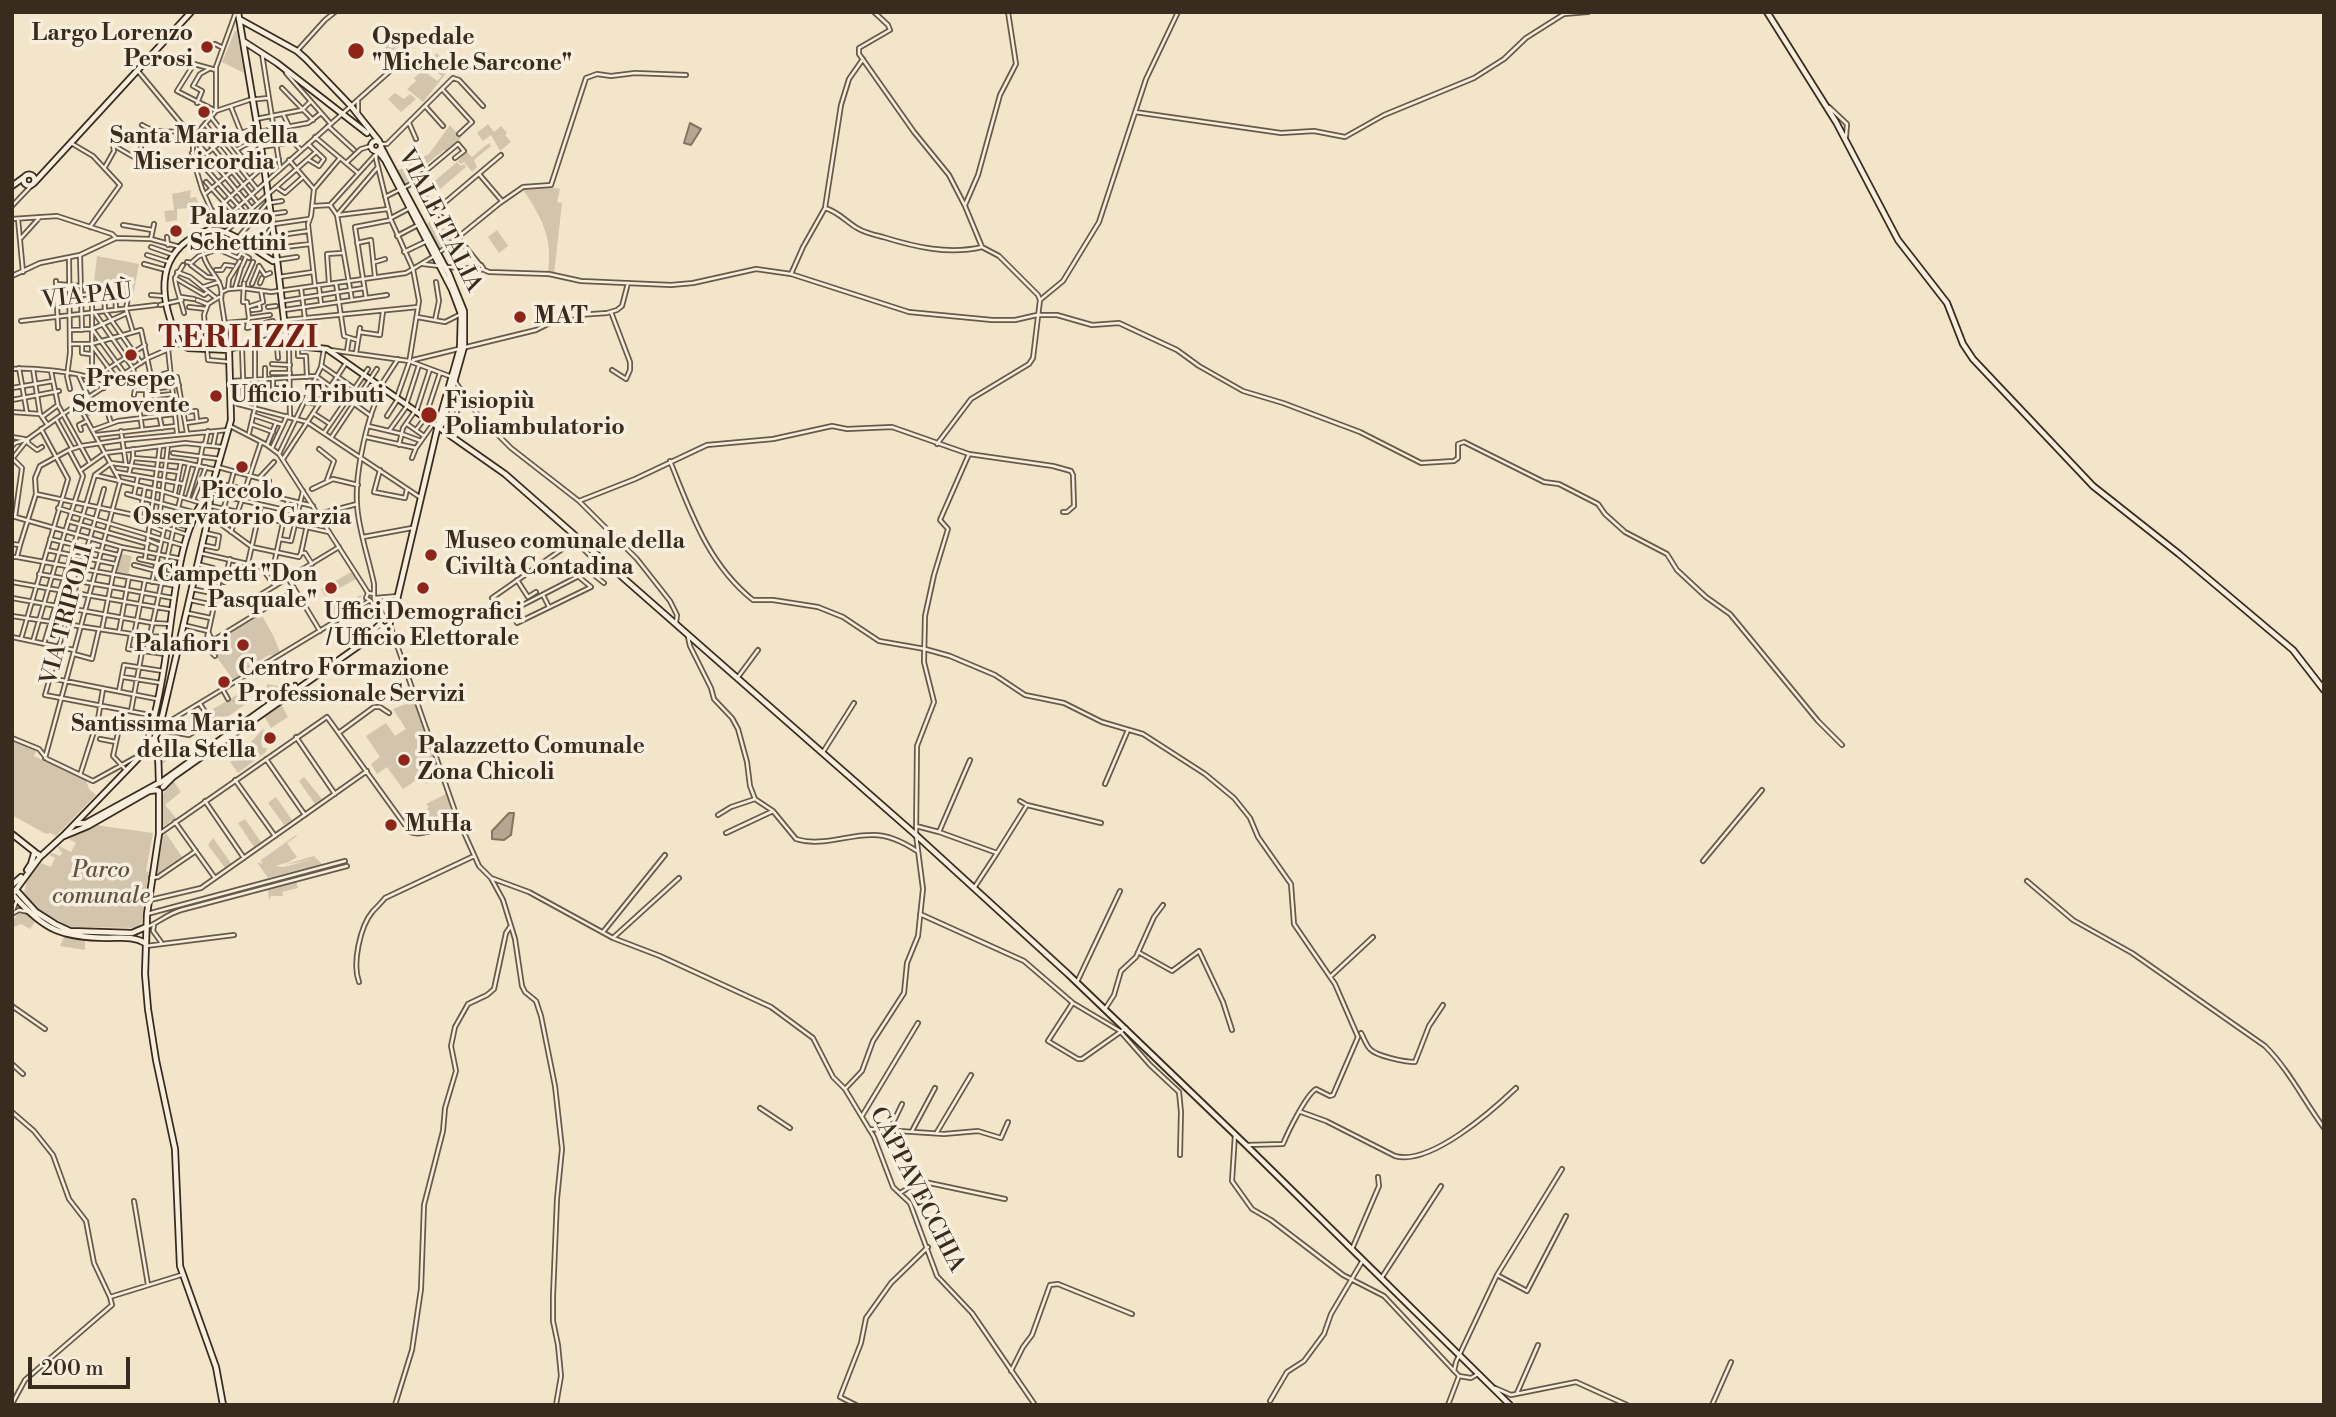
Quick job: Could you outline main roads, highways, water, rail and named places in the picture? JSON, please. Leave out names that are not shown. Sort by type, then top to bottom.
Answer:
[{"type":"main road","points":[[12,186],[28,183],[44,171],[191,12]]},
{"type":"main road","points":[[1767,12],[1826,106],[1898,240],[1947,303],[1963,344],[1973,359],[2093,486],[2293,650],[2324,690]]},
{"type":"main road","points":[[238,20],[243,26],[249,25],[296,51],[318,69],[364,122],[379,148]]},
{"type":"main road","points":[[238,20],[250,101],[264,164],[288,345],[325,349],[505,474],[916,835],[1077,982],[1510,1405]]},
{"type":"main road","points":[[243,40],[367,132]]},
{"type":"main road","points":[[364,122],[373,150],[379,148]]},
{"type":"main road","points":[[371,145],[374,141],[379,148]]},
{"type":"main road","name":"VIALE ITALIA","points":[[379,148],[438,254],[461,314],[462,348]]},
{"type":"main road","points":[[28,183],[32,176],[44,171]]},
{"type":"main road","points":[[28,183],[27,174],[32,176]]},
{"type":"main road","name":"VIALE ITALIA","points":[[402,189],[426,241],[438,254]]},
{"type":"main road","points":[[144,750],[155,716],[185,546],[196,513],[214,482],[235,404],[229,350],[188,348],[180,344],[160,305],[164,296],[166,270],[180,247],[199,233],[208,230],[223,231],[273,261],[277,260]]},
{"type":"main road","name":"VIALE ITALIA","points":[[159,786],[385,623],[396,603],[439,428],[443,422],[462,348],[464,311],[442,267]]},
{"type":"main road","points":[[14,890],[36,855],[49,850],[155,739],[209,515],[210,493]]},
{"type":"main road","points":[[201,503],[211,506]]},
{"type":"main road","points":[[155,716],[161,720]]},
{"type":"main road","points":[[152,728],[159,729]]},
{"type":"main road","points":[[152,728],[159,752],[159,834],[148,901],[145,977],[156,1060],[175,1149],[178,1246],[182,1275],[216,1367],[223,1405]]},
{"type":"main road","points":[[74,824],[86,823],[159,786]]},
{"type":"main road","points":[[63,836],[159,786]]},
{"type":"main road","points":[[79,818],[86,823]]},
{"type":"main road","points":[[74,824],[80,829]]},
{"type":"main road","points":[[12,834],[36,855]]},
{"type":"main road","points":[[14,890],[36,912],[70,931],[132,933],[147,927]]},
{"type":"main road","points":[[14,890],[29,912],[52,929],[69,935],[132,938],[146,944]]},
{"type":"place","name":"Largo Lorenzo Perosi","points":[[207,47]]},
{"type":"place","name":"Ospedale \"Michele Sarcone\"","points":[[356,51]]},
{"type":"place","name":"Santa Maria della Misericordia","points":[[204,112]]},
{"type":"place","name":"Palazzo Schettini","points":[[176,231]]},
{"type":"place","name":"MAT","points":[[520,317]]},
{"type":"place","name":"Presepe Semovente","points":[[131,355]]},
{"type":"place","name":"Ufficio Tributi","points":[[216,396]]},
{"type":"place","name":"Fisiopiù Poliambulatorio","points":[[429,415]]},
{"type":"place","name":"Piccolo Osservatorio Garzia","points":[[242,467]]},
{"type":"place","name":"Museo comunale della Civiltà Contadina","points":[[431,555]]},
{"type":"place","name":"Campetti \"Don Pasquale\"","points":[[331,588]]},
{"type":"place","name":"Uffici Demografici / Ufficio Elettorale","points":[[423,588]]},
{"type":"place","name":"Palafiori","points":[[243,645]]},
{"type":"place","name":"Centro Formazione Professionale Servizi","points":[[224,682]]},
{"type":"place","name":"Santissima Maria della Stella","points":[[270,738]]},
{"type":"place","name":"Palazzetto Comunale Zona Chicoli","points":[[404,760]]},
{"type":"place","name":"MuHa","points":[[391,825]]},
{"type":"district","name":"TERLIZZI","points":[[239,340]]},
{"type":"park label","name":"Parco comunale","points":[[101,884]]}]
